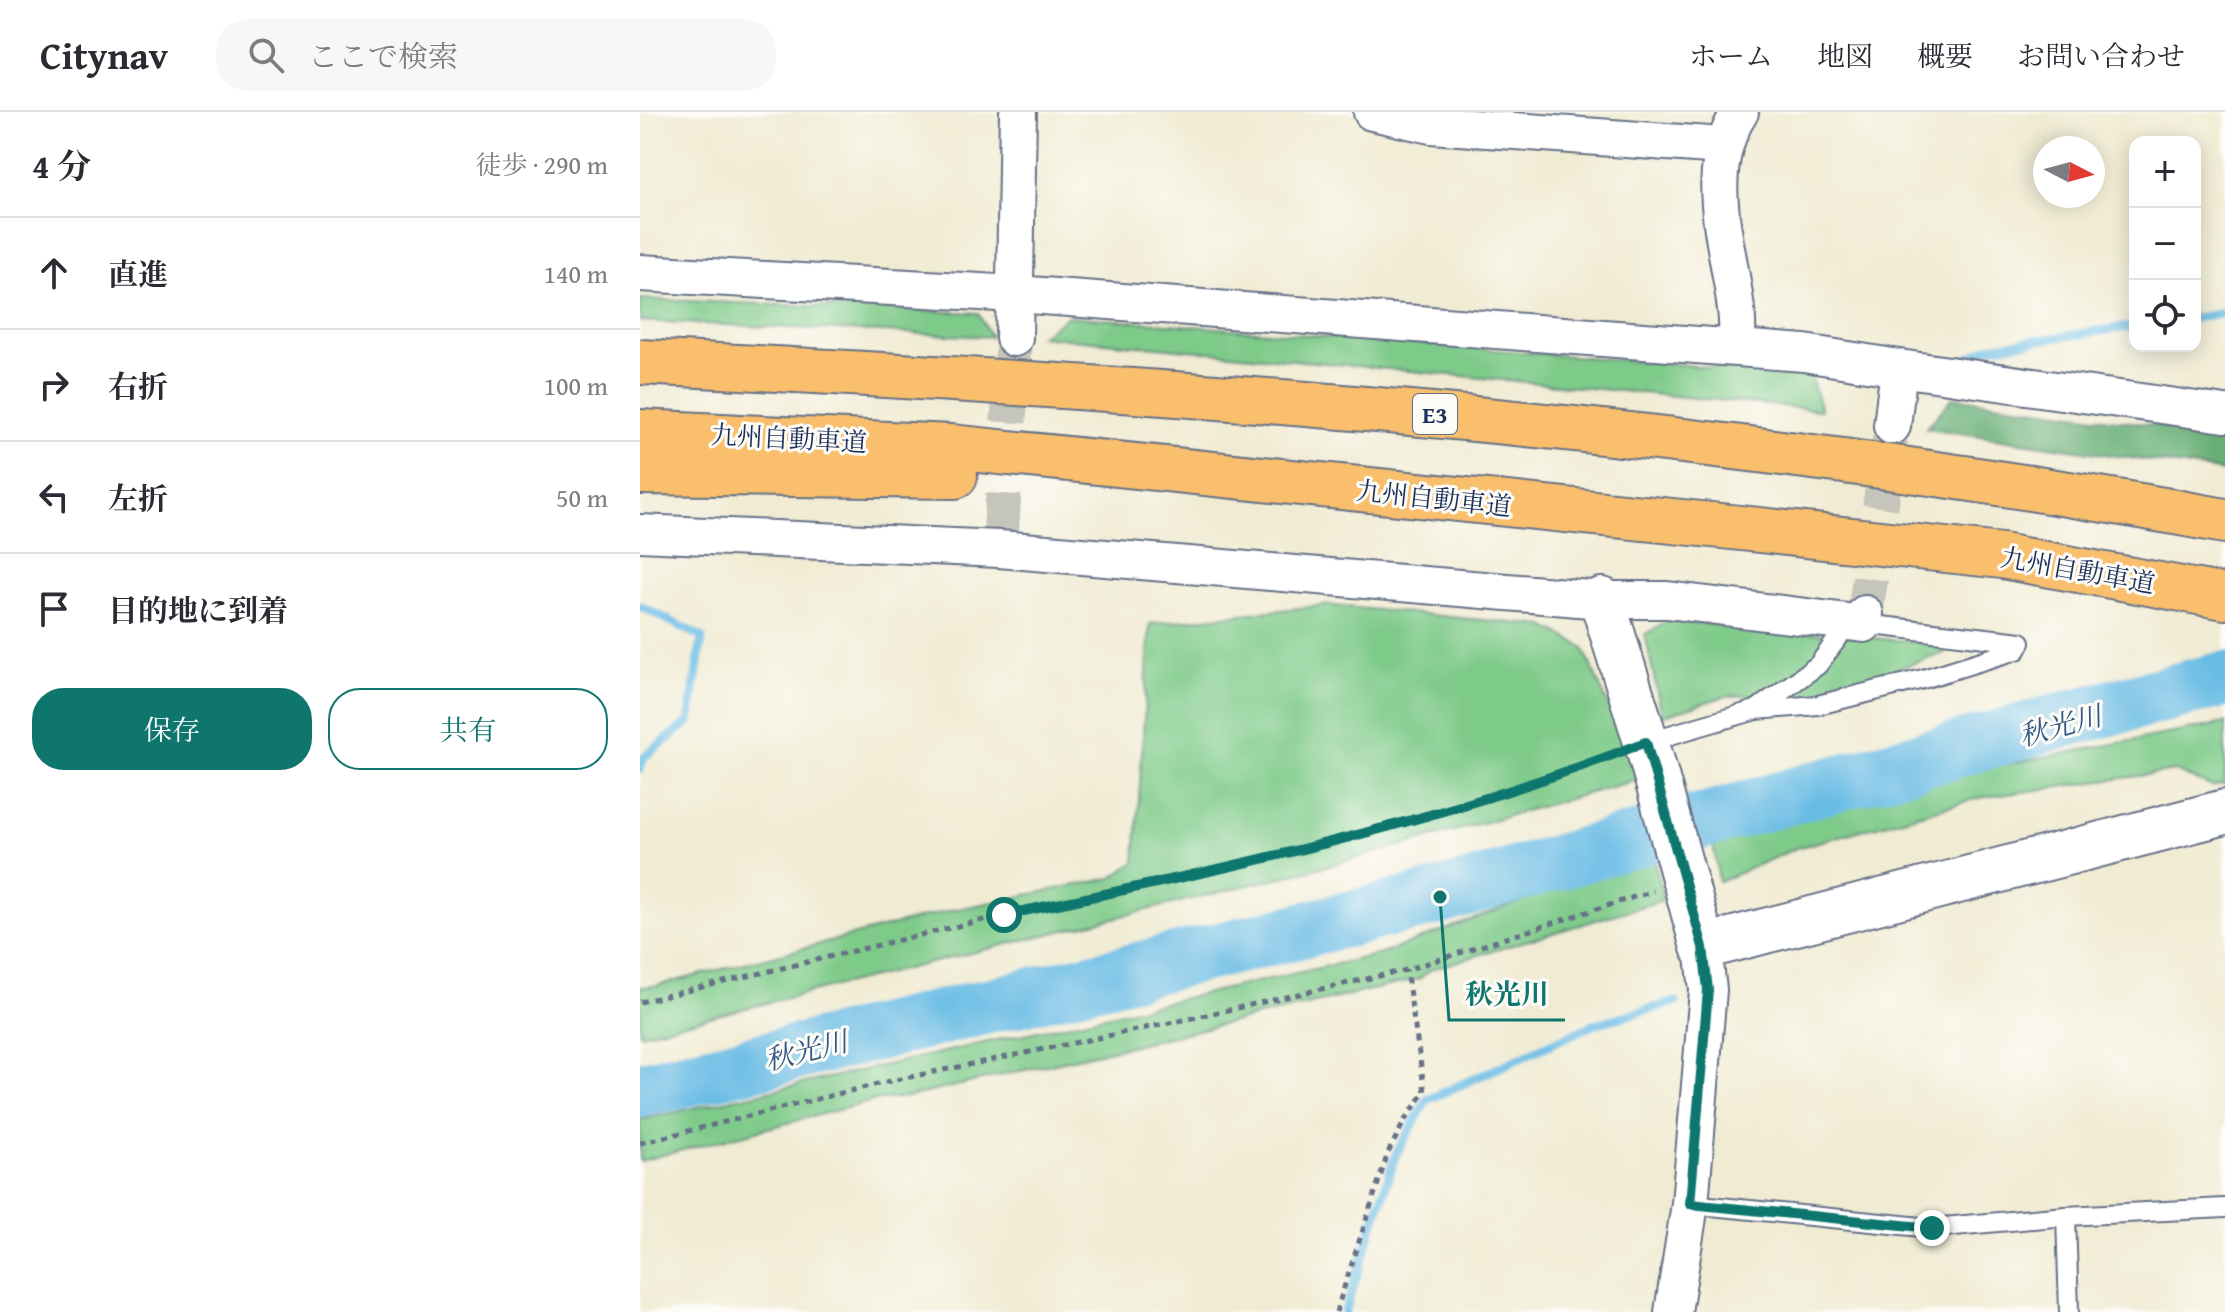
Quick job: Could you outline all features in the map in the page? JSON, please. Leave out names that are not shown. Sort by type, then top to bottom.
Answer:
[{"type":"highway","name":"E3","points":[[640,362],[1168,391],[1455,415],[2019,485],[2225,521]]},
{"type":"highway","name":"九州自動車道","points":[[640,432],[951,447],[2002,556],[2225,597]]},
{"type":"highway","points":[[640,472],[1278,481]]},
{"type":"street","points":[[1014,338],[1018,112]]},
{"type":"street","points":[[1372,112],[1431,125],[1723,146]]},
{"type":"street","points":[[1737,347],[1737,311],[1720,212],[1719,178],[1723,146],[1740,112]]},
{"type":"street","points":[[640,273],[1016,294],[1737,347],[1804,353],[2225,414]]},
{"type":"street","points":[[1892,426],[1899,368]]},
{"type":"street","points":[[640,533],[1000,540],[1602,600],[1667,600],[1860,620]]},
{"type":"street","points":[[1602,600],[1649,751],[1703,947],[1708,990],[1690,1204],[1673,1312]]},
{"type":"street","points":[[1703,947],[2225,812]]},
{"type":"lane","points":[[1649,751],[1756,710],[1818,665],[1860,620],[2021,642],[2017,650],[1923,679],[1818,705],[1756,710]]},
{"type":"lane","points":[[1690,1204],[1932,1228],[2066,1216],[2225,1208]]},
{"type":"lane","points":[[2066,1216],[2069,1312]]},
{"type":"path","points":[[640,1002],[1004,915],[1172,881],[1488,797],[1583,766],[1649,751]]},
{"type":"path","points":[[640,1143],[886,1082],[1406,970],[1682,874]]},
{"type":"path","points":[[1336,1312],[1388,1153],[1405,1120],[1425,1092],[1406,970]]},
{"type":"green space","points":[[640,299],[978,313],[991,337],[640,321]]},
{"type":"green space","points":[[1068,316],[1810,375],[1821,410],[1040,336]]},
{"type":"green space","points":[[1953,397],[2225,435],[2225,472],[1926,428]]},
{"type":"green space","points":[[1326,605],[1545,626],[1583,647],[1640,779],[1331,865],[640,1034],[640,987],[656,986],[952,910],[1112,878],[1135,862],[1150,624]]},
{"type":"green space","points":[[1669,621],[1931,643],[1945,653],[1820,694],[1726,696],[1662,716],[1645,634]]},
{"type":"green space","points":[[2225,723],[2225,784],[2212,787],[2175,771],[1979,798],[1796,848],[1719,882],[1713,843],[1975,770]]},
{"type":"green space","points":[[1653,852],[1663,900],[1432,969],[1419,979],[908,1097],[873,1101],[640,1161],[640,1120],[1381,954]]},
{"type":"waterway","points":[[2201,317],[2225,313]]},
{"type":"waterway","points":[[1957,365],[1989,347],[2129,327]]},
{"type":"waterway","points":[[640,606],[702,637],[689,722],[644,757],[640,769]]},
{"type":"waterway","name":"秋光川","points":[[640,1090],[1440,897],[2070,718],[2225,679]]},
{"type":"waterway","points":[[1345,1312],[1396,1154],[1427,1100],[1595,1024],[1676,1002]]},
{"type":"tunnel","points":[[1001,530],[1014,338]]},
{"type":"tunnel","points":[[1865,614],[1890,439]]},
{"type":"place","name":"秋光川","points":[[1440,897]]},
{"type":"route","points":[[1004,915],[1172,881],[1304,848],[1488,797],[1646,742],[1703,947],[1708,990],[1690,1204],[1932,1228]]}]
